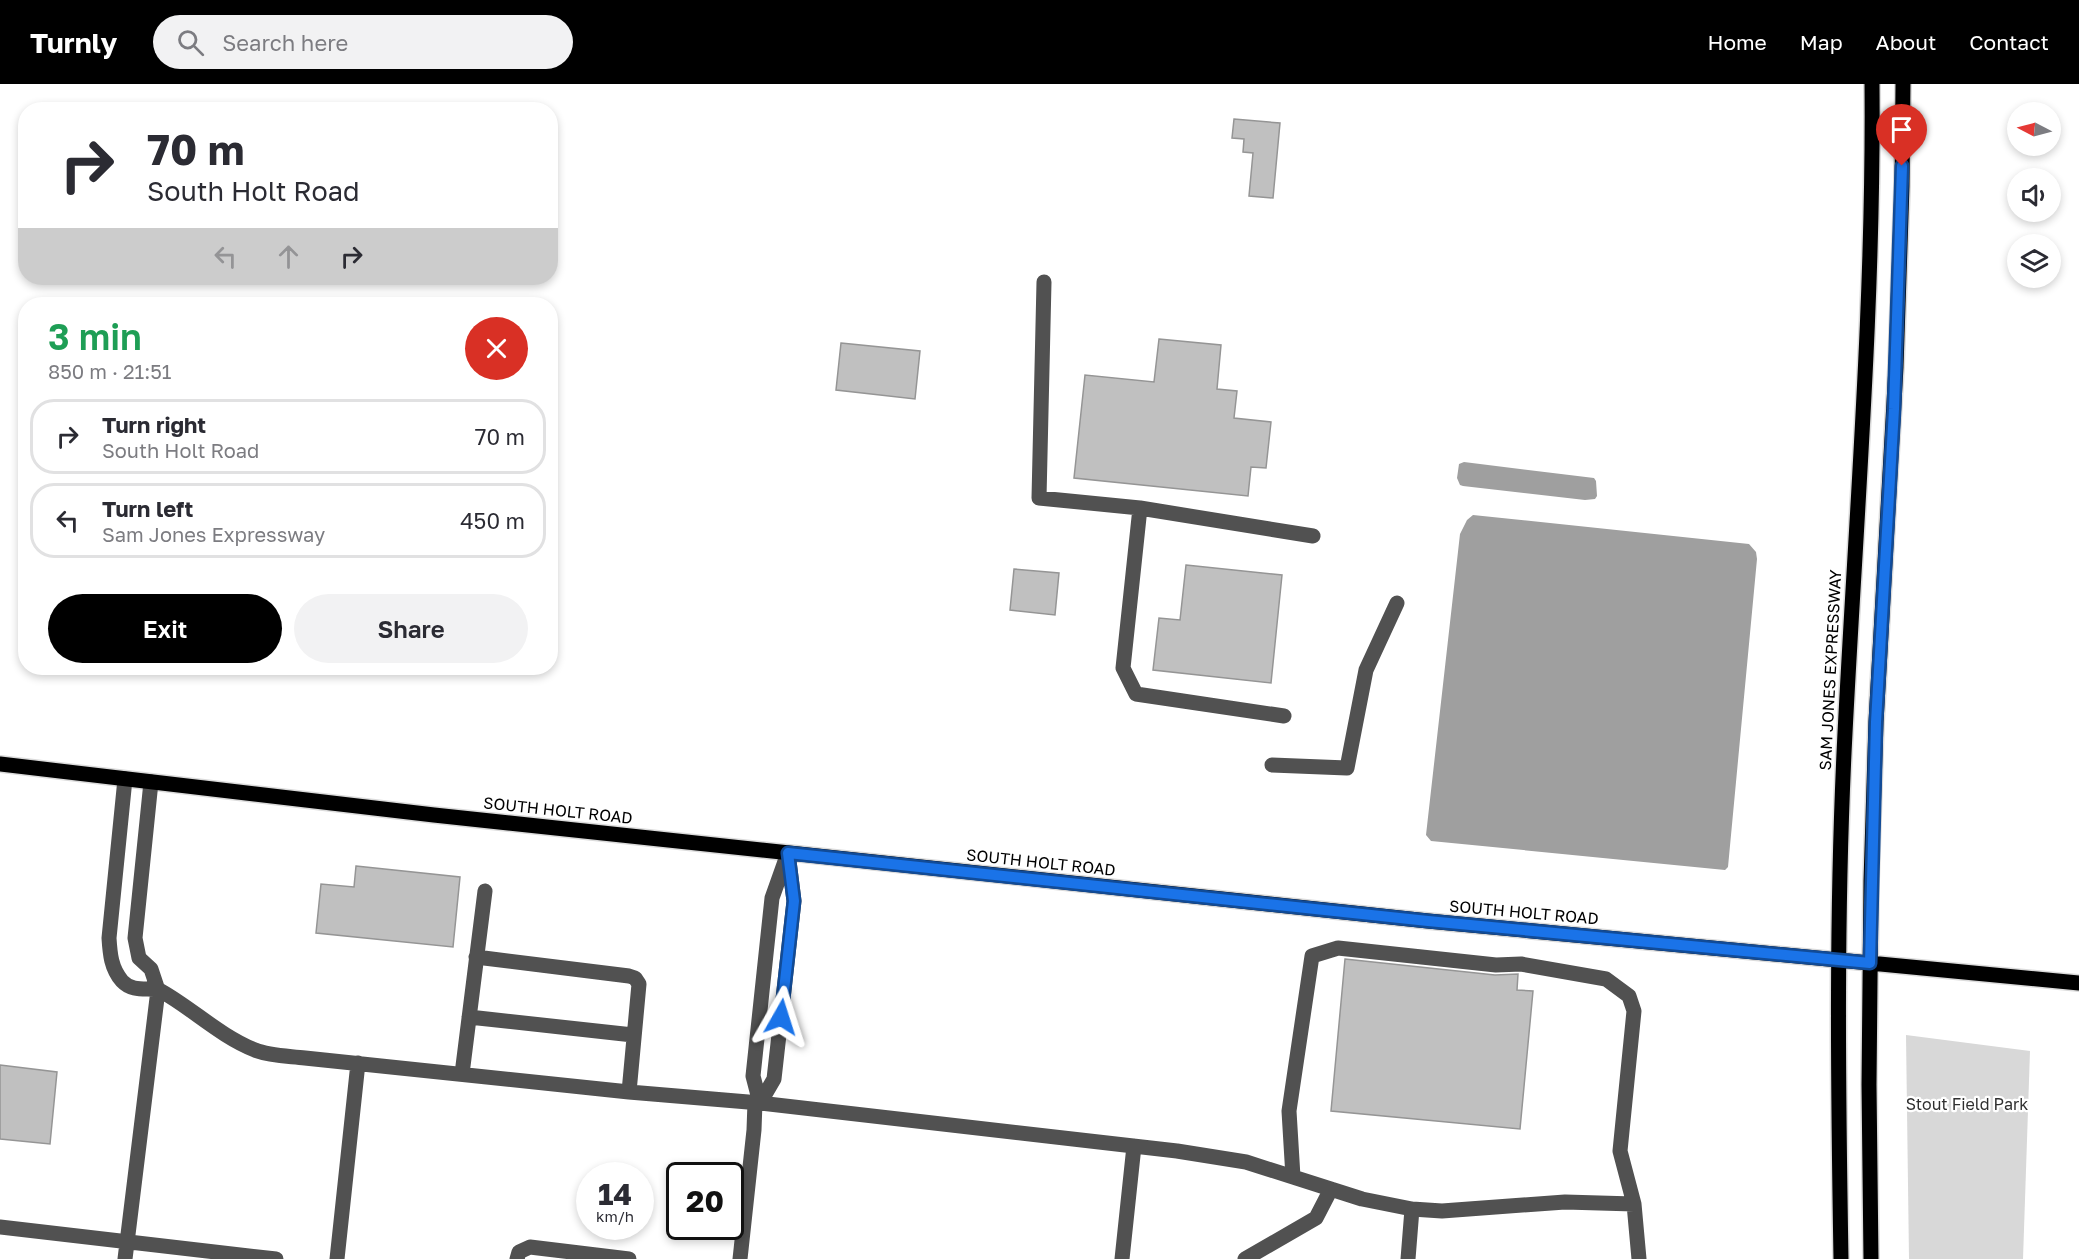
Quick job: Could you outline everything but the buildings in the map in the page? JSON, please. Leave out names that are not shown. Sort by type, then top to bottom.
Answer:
[{"type":"main road","name":"SAM JONES EXPRESSWAY","points":[[1841,1259],[1839,960],[1845,735],[1868,302],[1872,84]]},
{"type":"main road","points":[[1871,1259],[1870,963],[1875,731],[1896,356],[1903,84]]},
{"type":"main road","name":"SOUTH HOLT ROAD","points":[[0,764],[445,816],[1428,921],[2079,983]]},
{"type":"lane","points":[[1044,282],[1039,498],[1140,508],[1313,536]]},
{"type":"lane","points":[[1140,508],[1123,668],[1136,694],[1284,716]]},
{"type":"lane","points":[[1272,765],[1347,768],[1366,670],[1397,603]]},
{"type":"lane","points":[[125,779],[109,938],[110,957],[124,983],[142,990],[158,990],[213,1027],[256,1051],[628,1092],[758,1102],[1134,1146],[1246,1162],[1362,1199],[1412,1209],[1442,1211],[1564,1202],[1634,1204]]},
{"type":"lane","points":[[125,1259],[158,990],[151,969],[139,957],[135,938],[151,782]]},
{"type":"lane","points":[[740,1259],[758,1102],[753,1076],[772,898],[788,853]]},
{"type":"lane","points":[[758,1102],[774,1079],[794,901],[788,853]]},
{"type":"lane","points":[[462,1074],[484,891]]},
{"type":"lane","points":[[1293,1177],[1289,1111],[1312,956],[1338,948],[1496,965],[1521,964],[1606,980],[1629,996],[1634,1011],[1620,1151],[1634,1204],[1639,1259]]},
{"type":"lane","points":[[477,957],[635,978],[639,984],[628,1092]]},
{"type":"lane","points":[[469,1017],[633,1035]]},
{"type":"lane","points":[[337,1259],[358,1063]]},
{"type":"lane","points":[[1122,1259],[1134,1146]]},
{"type":"lane","points":[[1245,1259],[1316,1218],[1331,1189]]},
{"type":"lane","points":[[1407,1259],[1412,1209]]},
{"type":"lane","points":[[0,1227],[276,1259]]},
{"type":"lane","points":[[517,1259],[519,1252],[530,1247],[629,1259]]},
{"type":"green space","name":"Stout Field Park","points":[[1906,1035],[2030,1051],[2023,1259],[1909,1259]]},
{"type":"shaded area","points":[[1464,462],[1594,478],[1597,496],[1595,499],[1585,500],[1463,486],[1457,478],[1459,464]]},
{"type":"shaded area","points":[[1473,515],[1749,544],[1756,552],[1728,867],[1725,870],[1431,841],[1426,835],[1460,534],[1467,520]]},
{"type":"route","points":[[781,1017],[794,901],[788,853],[1428,921],[1870,963],[1876,722],[1896,367],[1902,166]]}]
